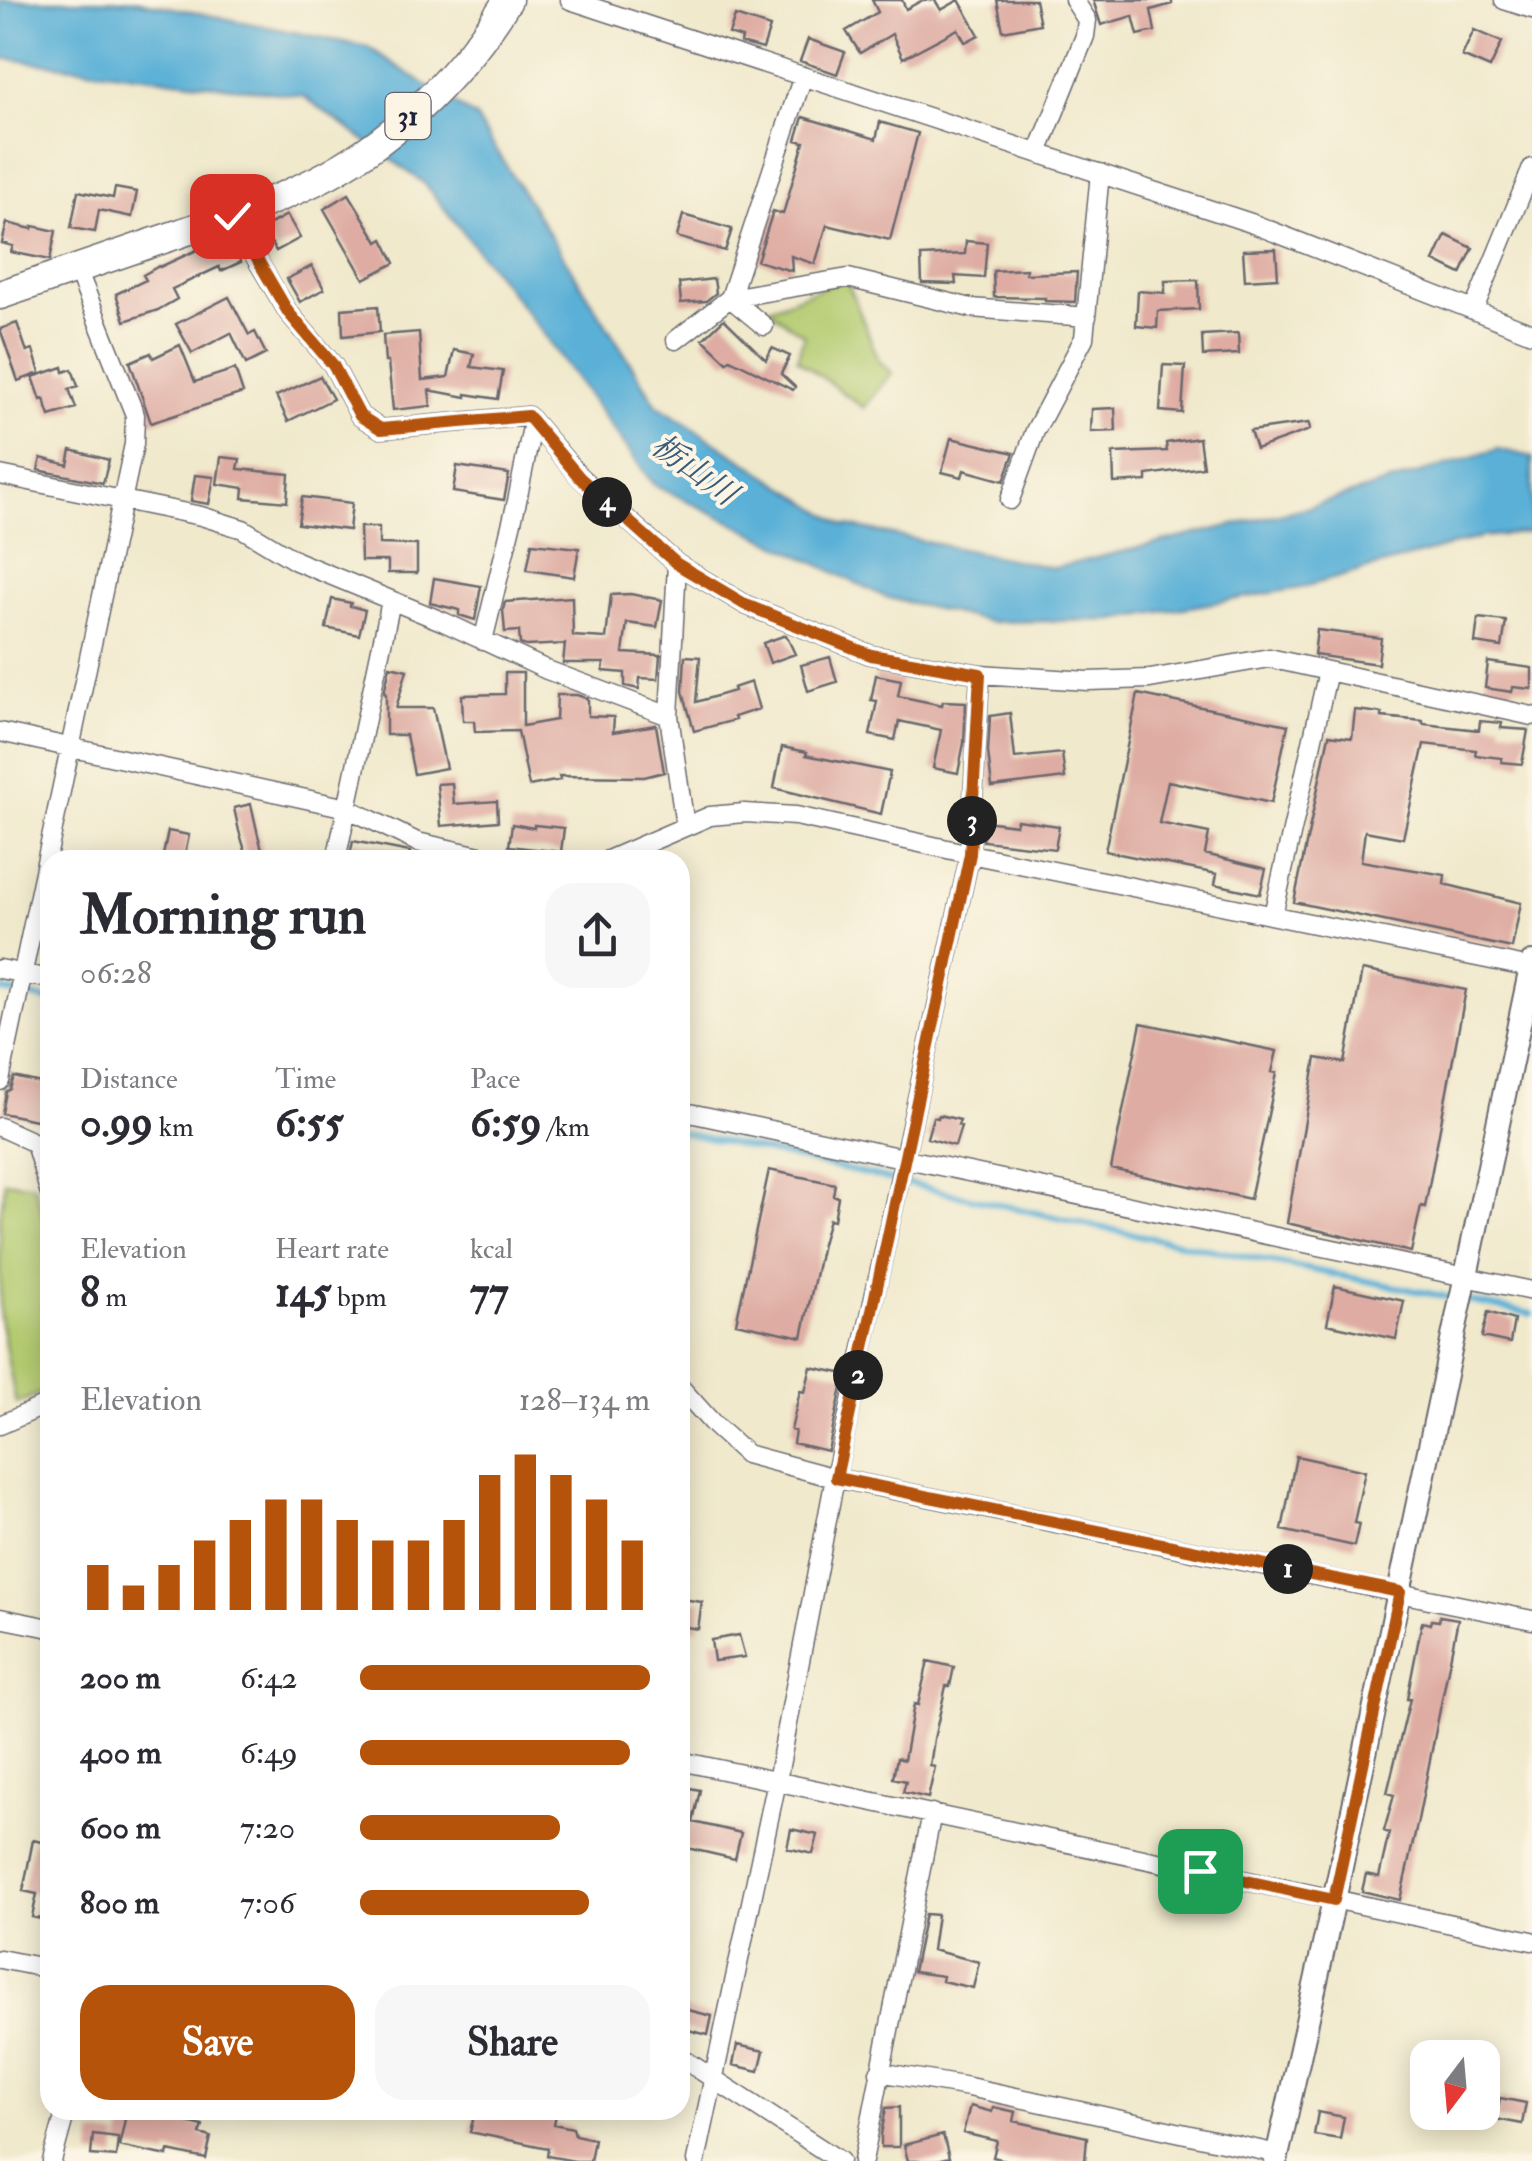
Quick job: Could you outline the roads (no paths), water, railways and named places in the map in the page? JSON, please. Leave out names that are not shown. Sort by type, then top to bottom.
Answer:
[{"type":"main road","name":"31","points":[[0,295],[232,216],[330,174],[392,130],[462,64],[508,0]]},
{"type":"street","points":[[570,0],[1251,224],[1532,333]]},
{"type":"street","points":[[1038,152],[1085,36],[1087,20],[1074,0]]},
{"type":"street","points":[[1504,0],[1532,8]]},
{"type":"street","points":[[730,298],[803,76]]},
{"type":"street","points":[[1474,308],[1532,168]]},
{"type":"street","points":[[1010,500],[1035,431],[1084,338],[1100,173]]},
{"type":"street","points":[[232,216],[288,312],[333,365],[360,416],[381,429],[528,416],[580,478],[677,564],[746,605],[871,655],[980,674],[1088,681],[1150,679],[1269,658],[1532,716]]},
{"type":"street","points":[[48,850],[134,444],[135,415],[77,269]]},
{"type":"street","points":[[676,340],[730,298],[848,278],[970,308],[1088,317]]},
{"type":"street","points":[[730,298],[764,326]]},
{"type":"street","points":[[483,640],[533,422]]},
{"type":"street","points":[[0,475],[243,528],[296,562],[547,670],[668,716]]},
{"type":"street","points":[[677,564],[668,716],[684,826]]},
{"type":"street","points":[[338,850],[391,601]]},
{"type":"street","points":[[1273,916],[1328,671]]},
{"type":"street","points":[[696,2161],[777,1781],[836,1478],[970,854],[980,674]]},
{"type":"street","points":[[0,732],[347,808],[417,842],[453,850]]},
{"type":"street","points":[[630,850],[710,816],[796,816],[1273,916],[1531,965],[1277,2157],[969,2087],[879,2072]]},
{"type":"street","points":[[0,1082],[40,887]]},
{"type":"street","points":[[0,969],[40,977]]},
{"type":"street","points":[[690,1113],[904,1164],[1532,1290]]},
{"type":"street","points":[[0,1127],[36,1142],[40,1157]]},
{"type":"street","points":[[690,1398],[746,1454],[836,1478],[1532,1620]]},
{"type":"street","points":[[0,1425],[40,1407]]},
{"type":"street","points":[[0,1618],[40,1626]]},
{"type":"street","points":[[690,1763],[1532,1940]]},
{"type":"street","points":[[863,2161],[932,1813]]},
{"type":"street","points":[[0,1959],[40,1967]]},
{"type":"street","points":[[690,2063],[840,2161]]},
{"type":"street","points":[[52,2161],[63,2120]]},
{"type":"water","name":"栃山川","points":[[0,0],[138,1],[368,47],[476,118],[657,405],[844,525],[1054,568],[1309,507],[1498,449],[1532,457],[1532,532],[1481,537],[1300,588],[1113,620],[990,622],[885,597],[653,484],[539,328],[425,184],[303,96],[0,58]]},
{"type":"waterway","points":[[0,990],[40,999]]},
{"type":"waterway","points":[[690,1134],[1103,1228],[1532,1314]]}]
